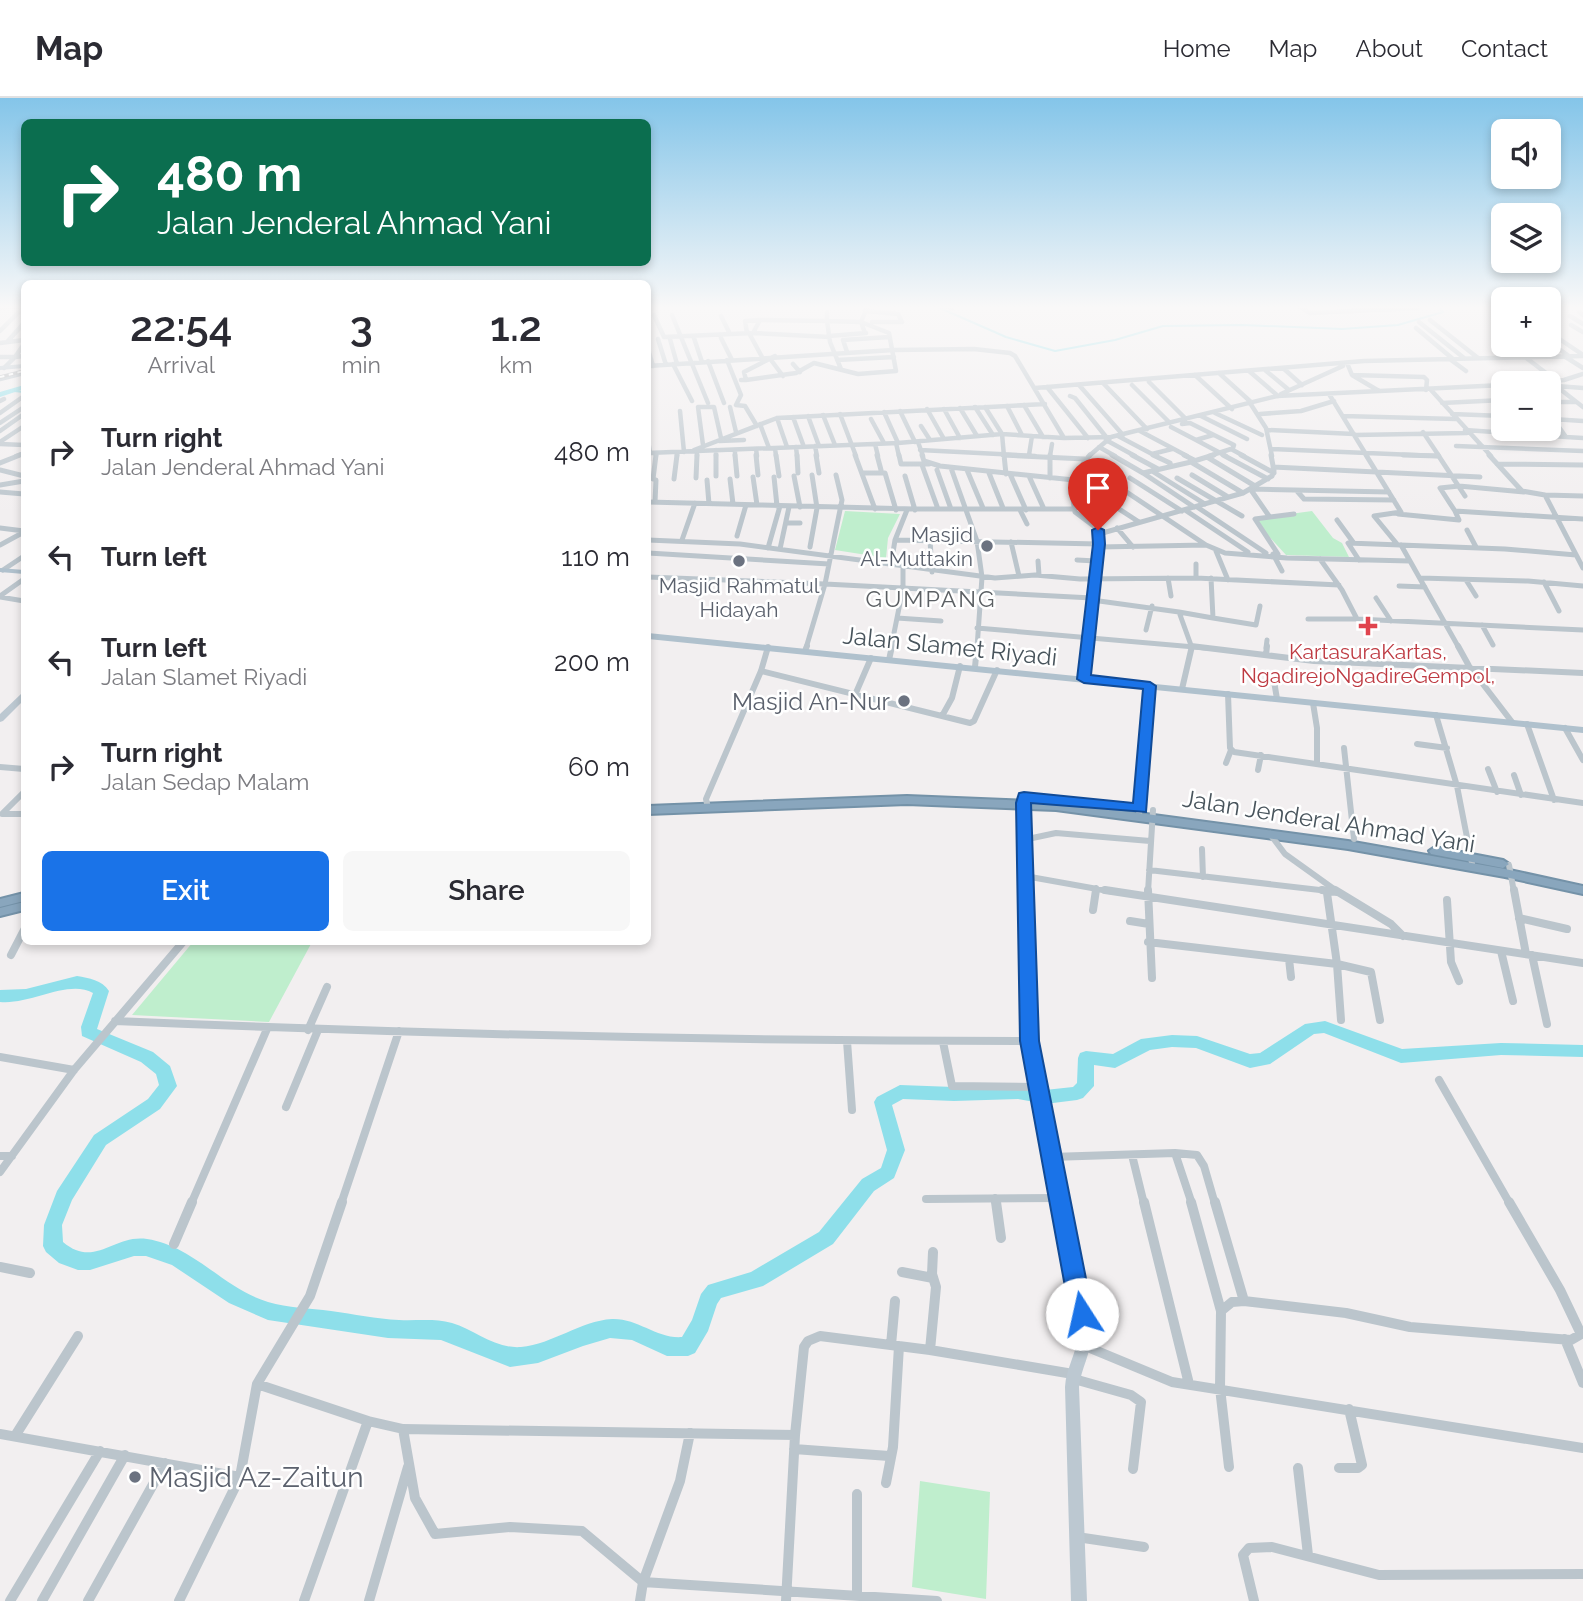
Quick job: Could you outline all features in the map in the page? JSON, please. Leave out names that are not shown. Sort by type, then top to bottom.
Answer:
[{"type":"highway","name":"Jalan Jenderal Ahmad Yani","points":[[651,801],[1024,800],[1354,838],[1583,882]]},
{"type":"highway","name":"Jalan Jenderal Ahmad Yani","points":[[651,810],[707,803]]},
{"type":"highway","name":"Jalan Jenderal Ahmad Yani","points":[[1146,812],[1270,834],[1472,862]]},
{"type":"highway","name":"Jalan Jenderal Ahmad Yani","points":[[1510,869],[1583,890]]},
{"type":"highway","points":[[0,903],[21,898]]},
{"type":"highway","points":[[0,912],[21,907]]},
{"type":"main road","points":[[1,570],[21,572]]},
{"type":"main road","name":"Jalan Slamet Riyadi","points":[[651,636],[1583,730]]},
{"type":"street","points":[[680,375],[692,401]]},
{"type":"street","points":[[696,375],[708,402]]},
{"type":"street","points":[[711,375],[724,403]]},
{"type":"street","points":[[735,375],[741,395],[736,405],[745,406],[772,448],[779,506],[768,548]]},
{"type":"street","points":[[745,375],[746,380]]},
{"type":"street","points":[[767,375],[769,379]]},
{"type":"street","points":[[737,381],[787,375]]},
{"type":"street","points":[[1027,375],[1064,438]]},
{"type":"street","points":[[1035,388],[1193,375]]},
{"type":"street","points":[[1195,375],[1232,408]]},
{"type":"street","points":[[1099,534],[1228,498],[1268,479],[1273,470],[1270,456],[1272,449],[1261,414],[1221,375]]},
{"type":"street","points":[[1254,375],[1278,396]]},
{"type":"street","points":[[1271,375],[1289,390]]},
{"type":"street","points":[[1291,375],[1302,384]]},
{"type":"street","points":[[1278,396],[1321,375]]},
{"type":"street","points":[[1352,375],[1380,391]]},
{"type":"street","points":[[1405,375],[1426,378],[1428,390],[1524,492]]},
{"type":"street","points":[[1561,381],[1579,375]]},
{"type":"street","points":[[1149,382],[1186,419]]},
{"type":"street","points":[[1103,383],[1158,441],[1243,493]]},
{"type":"street","points":[[1561,384],[1583,388]]},
{"type":"street","points":[[1079,385],[1122,436],[1168,463],[1186,456]]},
{"type":"street","points":[[1132,385],[1174,423],[1190,423],[1235,446],[1207,457],[1143,473]]},
{"type":"street","points":[[651,453],[917,442],[1002,434],[1108,438],[1147,431],[1278,396],[1491,386]]},
{"type":"street","points":[[1047,387],[1088,438]]},
{"type":"street","points":[[1561,390],[1583,405]]},
{"type":"street","points":[[1329,394],[1401,512],[1398,514]]},
{"type":"street","points":[[1070,396],[1075,398],[1108,438],[1205,504]]},
{"type":"street","points":[[0,412],[21,398]]},
{"type":"street","points":[[1261,414],[1301,411],[1334,401]]},
{"type":"street","points":[[1442,403],[1491,401]]},
{"type":"street","points":[[1561,402],[1576,402]]},
{"type":"street","points":[[687,452],[777,418],[1045,404]]},
{"type":"street","points":[[1024,405],[1043,437]]},
{"type":"street","points":[[1007,406],[1022,435]]},
{"type":"street","points":[[704,445],[698,407],[715,408],[721,438]]},
{"type":"street","points":[[730,407],[746,449]]},
{"type":"street","points":[[975,407],[993,435]]},
{"type":"street","points":[[985,407],[1002,434],[1008,474],[1027,524]]},
{"type":"street","points":[[960,408],[976,436]]},
{"type":"street","points":[[0,423],[21,409]]},
{"type":"street","points":[[944,409],[960,438]]},
{"type":"street","points":[[913,410],[917,417]]},
{"type":"street","points":[[927,410],[944,439]]},
{"type":"street","points":[[680,411],[687,452]]},
{"type":"street","points":[[900,411],[917,442],[938,509]]},
{"type":"street","points":[[884,412],[897,443],[901,464],[947,466],[1074,480]]},
{"type":"street","points":[[1214,412],[1266,433]]},
{"type":"street","points":[[840,414],[875,509]]},
{"type":"street","points":[[10,416],[21,415]]},
{"type":"street","points":[[823,415],[835,445]]},
{"type":"street","points":[[1,430],[21,416]]},
{"type":"street","points":[[808,416],[817,446],[818,473]]},
{"type":"street","points":[[1200,416],[1247,439]]},
{"type":"street","points":[[1342,416],[1491,416]]},
{"type":"street","points":[[793,417],[804,447]]},
{"type":"street","points":[[777,418],[788,447]]},
{"type":"street","points":[[1561,418],[1583,421]]},
{"type":"street","points":[[871,419],[884,443]]},
{"type":"street","points":[[1174,423],[1171,427],[1268,479]]},
{"type":"street","points":[[921,426],[930,440]]},
{"type":"street","points":[[0,443],[21,429]]},
{"type":"street","points":[[1122,436],[1139,430],[1147,431]]},
{"type":"street","points":[[1239,441],[1266,433],[1466,431],[1583,438]]},
{"type":"street","points":[[1561,431],[1566,437]]},
{"type":"street","points":[[1423,432],[1465,496]]},
{"type":"street","points":[[1324,433],[1327,440]]},
{"type":"street","points":[[1196,440],[1213,435]]},
{"type":"street","points":[[1029,455],[1032,436]]},
{"type":"street","points":[[1073,509],[1071,496],[1074,480],[1085,459],[1108,438]]},
{"type":"street","points":[[0,452],[21,440]]},
{"type":"street","points":[[711,442],[744,440]]},
{"type":"street","points":[[1138,446],[1158,441]]},
{"type":"street","points":[[0,443],[21,445]]},
{"type":"street","points":[[875,444],[881,470]]},
{"type":"street","points":[[1050,478],[1049,456],[1052,444]]},
{"type":"street","points":[[1456,446],[1583,451]]},
{"type":"street","points":[[796,447],[800,507]]},
{"type":"street","points":[[1099,447],[1272,554]]},
{"type":"street","points":[[1152,454],[1172,448]]},
{"type":"street","points":[[756,449],[757,505]]},
{"type":"street","points":[[1231,449],[1273,470],[1480,477]]},
{"type":"street","points":[[1272,449],[1437,456]]},
{"type":"street","points":[[716,450],[716,476]]},
{"type":"street","points":[[735,450],[737,476]]},
{"type":"street","points":[[920,450],[1085,459]]},
{"type":"street","points":[[696,478],[697,451]]},
{"type":"street","points":[[1575,451],[1583,458]]},
{"type":"street","points":[[674,479],[677,452]]},
{"type":"street","points":[[656,453],[654,502],[896,510],[1073,509],[1095,527],[1099,534],[1084,679]]},
{"type":"street","points":[[0,463],[21,454]]},
{"type":"street","points":[[1207,457],[1253,488],[1269,516]]},
{"type":"street","points":[[1497,464],[1583,465]]},
{"type":"street","points":[[947,466],[968,508],[977,541],[982,576],[975,667]]},
{"type":"street","points":[[1304,469],[1305,479]]},
{"type":"street","points":[[1423,469],[1427,475]]},
{"type":"street","points":[[0,470],[21,477]]},
{"type":"street","points":[[967,470],[983,508]]},
{"type":"street","points":[[937,471],[951,509]]},
{"type":"street","points":[[989,472],[1003,508]]},
{"type":"street","points":[[862,473],[885,473],[896,510]]},
{"type":"street","points":[[1218,478],[1234,474]]},
{"type":"street","points":[[810,547],[817,508],[812,475]]},
{"type":"street","points":[[805,651],[829,564],[842,500],[836,475]]},
{"type":"street","points":[[1192,475],[1228,498]]},
{"type":"street","points":[[905,476],[915,510]]},
{"type":"street","points":[[1028,476],[1044,509]]},
{"type":"street","points":[[730,478],[733,504]]},
{"type":"street","points":[[1130,478],[1251,553]]},
{"type":"street","points":[[1177,478],[1242,516]]},
{"type":"street","points":[[0,485],[21,479]]},
{"type":"street","points":[[707,480],[709,504]]},
{"type":"street","points":[[651,484],[655,482]]},
{"type":"street","points":[[1112,482],[1216,551],[1272,554],[1287,558],[1410,561]]},
{"type":"street","points":[[1512,722],[1469,666],[1399,544],[1374,516],[1398,514],[1459,520],[1440,488],[1459,486],[1583,496]]},
{"type":"street","points":[[1253,488],[1389,492]]},
{"type":"street","points":[[1297,491],[1304,499],[1394,500]]},
{"type":"street","points":[[0,492],[21,494]]},
{"type":"street","points":[[1096,494],[1139,522]]},
{"type":"street","points":[[1545,495],[1583,568]]},
{"type":"street","points":[[682,540],[695,503]]},
{"type":"street","points":[[737,536],[746,505]]},
{"type":"street","points":[[780,549],[789,507]]},
{"type":"street","points":[[891,565],[895,540],[907,510]]},
{"type":"street","points":[[1455,511],[1583,519]]},
{"type":"street","points":[[1282,571],[1255,520],[1294,514]]},
{"type":"street","points":[[1337,520],[1353,542]]},
{"type":"street","points":[[786,523],[800,523]]},
{"type":"street","points":[[0,528],[21,531]]},
{"type":"street","points":[[1117,528],[1133,547]]},
{"type":"street","points":[[1467,530],[1476,547]]},
{"type":"street","points":[[0,545],[21,533]]},
{"type":"street","points":[[651,540],[831,554],[903,568],[982,576],[1211,578],[1339,585]]},
{"type":"street","points":[[895,540],[1133,547],[1206,545]]},
{"type":"street","points":[[930,541],[932,572]]},
{"type":"street","points":[[1012,542],[1019,576]]},
{"type":"street","points":[[1359,560],[1348,544],[1353,542],[1476,547],[1583,554]]},
{"type":"street","points":[[1216,551],[1228,580]]},
{"type":"street","points":[[651,553],[829,564]]},
{"type":"street","points":[[1,570],[21,558]]},
{"type":"street","points":[[1320,559],[1339,585],[1357,620]]},
{"type":"street","points":[[1077,560],[1096,562]]},
{"type":"street","points":[[1038,561],[1039,575]]},
{"type":"street","points":[[1196,564],[1196,578]]},
{"type":"street","points":[[888,660],[903,588],[903,568]]},
{"type":"street","points":[[651,577],[1092,599],[1152,606],[1256,625],[1260,606]]},
{"type":"street","points":[[1168,578],[1171,596]]},
{"type":"street","points":[[1211,578],[1213,618]]},
{"type":"street","points":[[1420,578],[1583,586]]},
{"type":"street","points":[[1466,580],[1476,596]]},
{"type":"street","points":[[0,597],[21,581]]},
{"type":"street","points":[[1544,582],[1559,611]]},
{"type":"street","points":[[1399,586],[1425,587]]},
{"type":"street","points":[[0,597],[21,600]]},
{"type":"street","points":[[1376,598],[1391,621]]},
{"type":"street","points":[[1146,629],[1152,606]]},
{"type":"street","points":[[1179,612],[1192,646],[1182,689]]},
{"type":"street","points":[[897,618],[941,621]]},
{"type":"street","points":[[1308,619],[1445,622],[1583,630]]},
{"type":"street","points":[[1482,625],[1493,645]]},
{"type":"street","points":[[977,628],[1192,646],[1314,661],[1583,673]]},
{"type":"street","points":[[1266,655],[1267,640]]},
{"type":"street","points":[[707,803],[761,671],[768,647]]},
{"type":"street","points":[[855,695],[871,658]]},
{"type":"street","points":[[942,716],[952,698],[960,666]]},
{"type":"street","points":[[761,671],[972,722],[997,670]]},
{"type":"street","points":[[1273,676],[1277,699]]},
{"type":"street","points":[[1150,686],[1146,812],[1150,841],[1148,942],[1152,978]]},
{"type":"street","points":[[1226,763],[1231,750],[1228,694]]},
{"type":"street","points":[[0,719],[21,699]]},
{"type":"street","points":[[1313,703],[1317,728],[1317,764]]},
{"type":"street","points":[[1436,715],[1457,786],[1472,862]]},
{"type":"street","points":[[1527,724],[1554,800]]},
{"type":"street","points":[[1565,728],[1583,760]]},
{"type":"street","points":[[1417,744],[1447,748]]},
{"type":"street","points":[[1344,748],[1354,838]]},
{"type":"street","points":[[1231,750],[1583,803]]},
{"type":"street","points":[[1258,770],[1261,755]]},
{"type":"street","points":[[0,767],[21,769]]},
{"type":"street","points":[[1488,769],[1497,792]]},
{"type":"street","points":[[1514,775],[1521,795]]},
{"type":"street","points":[[1,815],[21,795]]},
{"type":"street","points":[[1024,800],[1029,1041],[1078,1294],[1084,1350],[1073,1375],[1079,1601]]},
{"type":"street","points":[[1,815],[21,814]]},
{"type":"street","points":[[1023,839],[1056,833],[1150,841]]},
{"type":"street","points":[[1270,834],[1276,846],[1338,892],[1392,923],[1403,936]]},
{"type":"street","points":[[1202,849],[1203,877]]},
{"type":"street","points":[[1510,869],[1519,918],[1547,1024]]},
{"type":"street","points":[[1149,870],[1338,892]]},
{"type":"street","points":[[1025,876],[1148,898],[1583,963]]},
{"type":"street","points":[[1093,911],[1096,888]]},
{"type":"street","points":[[1327,892],[1337,964],[1340,1020]]},
{"type":"street","points":[[1447,900],[1448,943],[1452,969],[1459,981]]},
{"type":"street","points":[[1519,918],[1567,929]]},
{"type":"street","points":[[1130,921],[1149,924]]},
{"type":"street","points":[[11,956],[21,936]]},
{"type":"street","points":[[1148,942],[1337,964],[1371,972],[1380,1020]]},
{"type":"street","points":[[0,1172],[74,1070],[180,945]]},
{"type":"street","points":[[1501,951],[1513,1001]]},
{"type":"street","points":[[1289,959],[1291,977]]},
{"type":"street","points":[[308,1030],[327,986]]},
{"type":"street","points":[[115,1021],[308,1030],[847,1041],[1029,1041]]},
{"type":"street","points":[[174,1244],[267,1029]]},
{"type":"street","points":[[286,1107],[318,1030]]},
{"type":"street","points":[[179,1601],[240,1477],[257,1384],[315,1283],[399,1031]]},
{"type":"street","points":[[847,1041],[852,1110]]},
{"type":"street","points":[[943,1042],[951,1086],[1038,1089]]},
{"type":"street","points":[[0,1057],[74,1070]]},
{"type":"street","points":[[1221,1311],[1225,1305],[1244,1301],[1346,1313],[1410,1327],[1564,1339],[1579,1336],[1579,1325],[1439,1080]]},
{"type":"street","points":[[1051,1157],[1175,1153],[1192,1153],[1200,1157],[1244,1301]]},
{"type":"street","points":[[1175,1153],[1221,1311],[1220,1388],[1229,1467]]},
{"type":"street","points":[[1132,1155],[1189,1384]]},
{"type":"street","points":[[0,1156],[12,1156]]},
{"type":"street","points":[[995,1198],[1001,1238]]},
{"type":"street","points":[[926,1199],[1059,1198]]},
{"type":"street","points":[[930,1350],[936,1287],[933,1278],[933,1252]]},
{"type":"street","points":[[0,1267],[30,1273]]},
{"type":"street","points":[[902,1272],[933,1278]]},
{"type":"street","points":[[886,1483],[889,1456],[893,1447],[895,1301]]},
{"type":"street","points":[[15,1436],[78,1336]]},
{"type":"street","points":[[786,1595],[795,1434],[804,1347],[808,1341],[820,1336],[930,1350],[1073,1375],[1131,1395],[1141,1402],[1133,1469]]},
{"type":"street","points":[[1564,1339],[1583,1383]]},
{"type":"street","points":[[1084,1350],[1166,1380],[1583,1448]]},
{"type":"street","points":[[257,1384],[368,1421],[403,1429],[795,1434]]},
{"type":"street","points":[[1339,1468],[1358,1468],[1362,1465],[1349,1409]]},
{"type":"street","points":[[304,1601],[368,1421]]},
{"type":"street","points":[[403,1429],[408,1467],[427,1526],[435,1534],[510,1527],[582,1531],[643,1582],[786,1595],[857,1594],[886,1599],[937,1601]]},
{"type":"street","points":[[640,1601],[643,1582],[680,1480],[690,1433]]},
{"type":"street","points":[[0,1434],[240,1477]]},
{"type":"street","points":[[794,1448],[889,1456]]},
{"type":"street","points":[[10,1601],[100,1451]]},
{"type":"street","points":[[42,1601],[125,1455]]},
{"type":"street","points":[[88,1601],[164,1463]]},
{"type":"street","points":[[369,1601],[408,1467]]},
{"type":"street","points":[[1298,1468],[1308,1555]]},
{"type":"street","points":[[857,1493],[857,1594]]},
{"type":"street","points":[[1076,1537],[1144,1547]]},
{"type":"street","points":[[1254,1601],[1243,1559],[1245,1551],[1258,1547],[1272,1547],[1308,1555],[1378,1575],[1583,1574]]},
{"type":"green space","points":[[845,511],[900,514],[888,538],[886,558],[835,550]]},
{"type":"green space","points":[[1312,511],[1333,538],[1342,543],[1349,557],[1286,555],[1253,519]]},
{"type":"green space","points":[[190,945],[310,945],[269,1022],[132,1015]]},
{"type":"green space","points":[[920,1481],[990,1492],[986,1599],[912,1587]]},
{"type":"waterway","points":[[0,395],[21,388]]},
{"type":"waterway","points":[[14,391],[21,392]]},
{"type":"waterway","points":[[0,996],[26,995],[77,982],[89,984],[101,991],[88,1032],[147,1057],[164,1071],[168,1086],[154,1104],[100,1140],[64,1197],[53,1225],[53,1246],[66,1257],[90,1262],[134,1247],[146,1247],[178,1259],[236,1297],[268,1311],[388,1329],[441,1330],[510,1357],[538,1353],[581,1336],[610,1329],[632,1331],[667,1346],[688,1346],[701,1324],[708,1300],[715,1291],[756,1280],[826,1238],[868,1185],[888,1173],[896,1150],[883,1102],[900,1092],[1018,1092],[1045,1097],[1077,1093],[1085,1086],[1086,1058],[1115,1061],[1147,1044],[1172,1041],[1197,1042],[1250,1061],[1264,1059],[1311,1028],[1325,1027],[1401,1056],[1501,1049],[1583,1051]]},
{"type":"railway","points":[[0,377],[7,375]]},
{"type":"place","name":"Masjid Al-Muttakin","points":[[987,546]]},
{"type":"place","name":"Masjid Rahmatul Hidayah","points":[[739,561]]},
{"type":"place","name":"KartasuraKartas, NgadirejoNgadireGempol,","points":[[1368,626]]},
{"type":"place","name":"Masjid An-Nur","points":[[904,701]]},
{"type":"place","name":"Masjid Az-Zaitun","points":[[135,1477]]},
{"type":"district","name":"GUMPANG","points":[[931,598]]},
{"type":"route","points":[[1082,1314],[1029,1041],[1023,803],[1024,797],[1140,808],[1150,686],[1084,679],[1093,578],[1099,544],[1098,530]]}]
